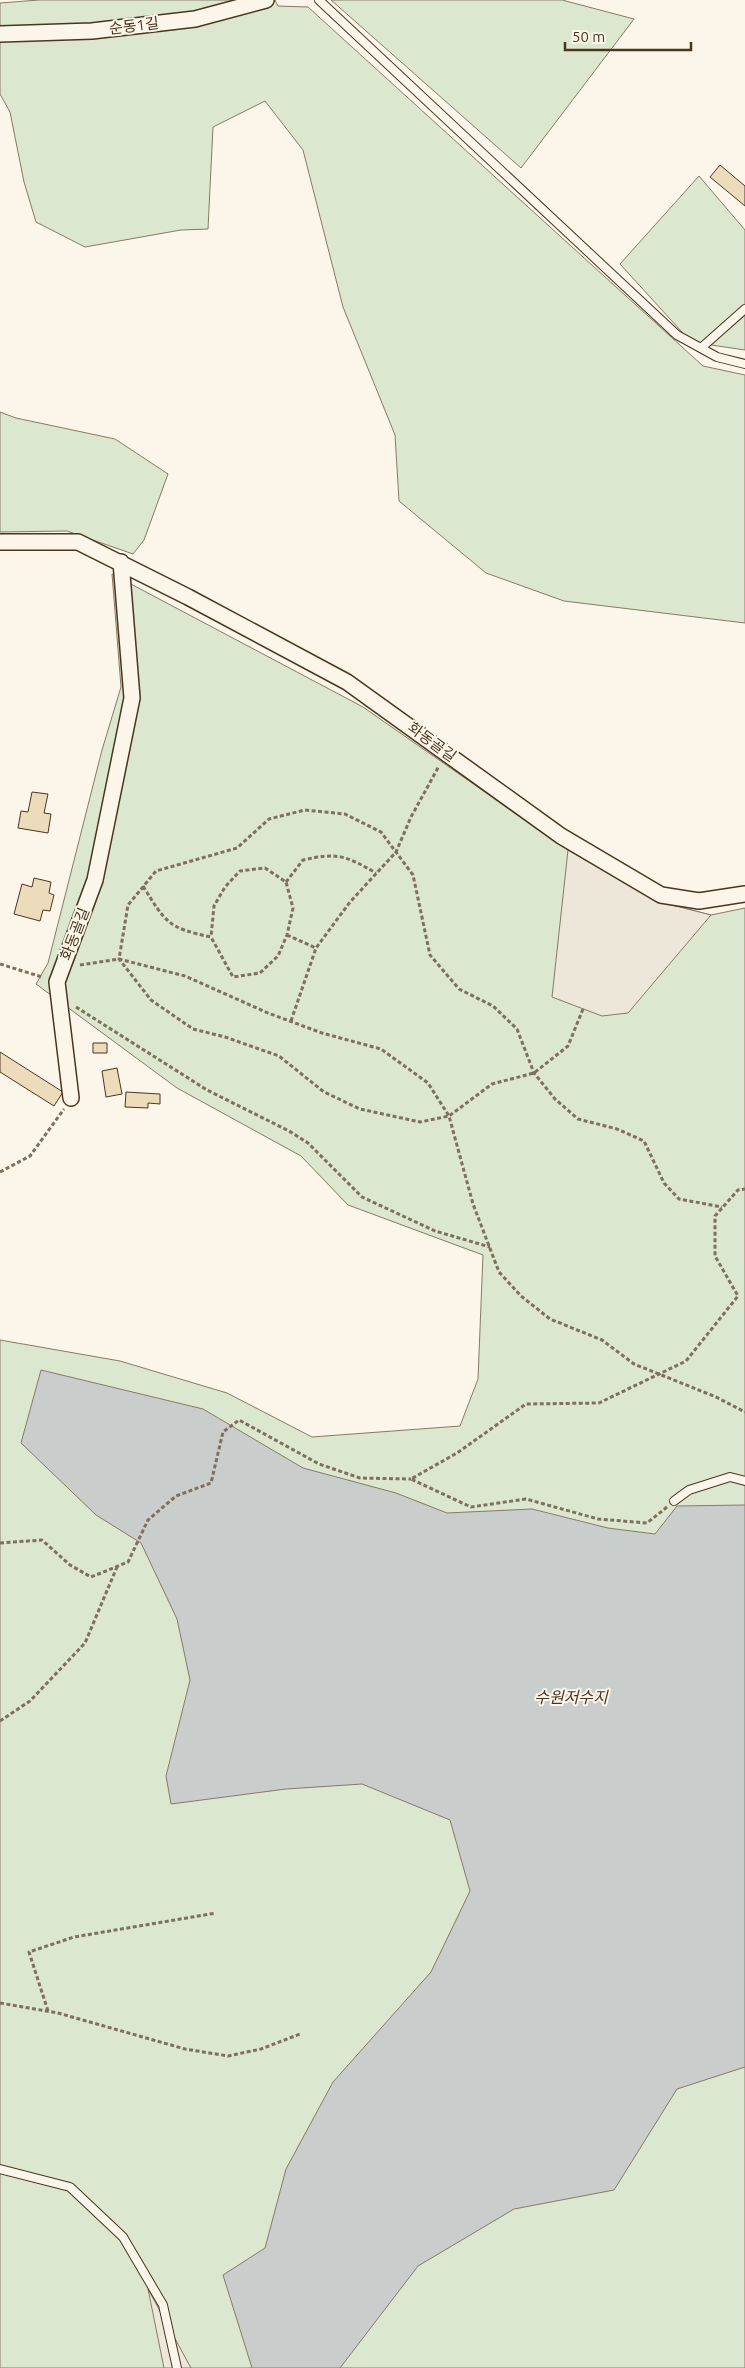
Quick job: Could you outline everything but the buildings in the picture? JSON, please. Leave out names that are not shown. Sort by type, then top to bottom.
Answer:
[{"type":"street","name":"순동1길","points":[[0,34],[92,32],[195,19],[266,0]]},
{"type":"street","name":"화동골길","points":[[0,542],[78,542],[121,562],[347,682],[561,836],[661,895],[700,901],[745,894]]},
{"type":"street","name":"화동골길","points":[[71,1098],[59,982],[96,880],[132,698],[121,562]]},
{"type":"lane","points":[[319,0],[677,335],[717,356],[745,364]]},
{"type":"lane","points":[[701,348],[745,309]]},
{"type":"lane","points":[[674,1501],[689,1490],[730,1477],[745,1481]]},
{"type":"lane","points":[[0,2169],[70,2187],[123,2237],[163,2305],[176,2368]]},
{"type":"path","points":[[291,1022],[316,948],[350,902],[396,852],[411,817],[446,753]]},
{"type":"path","points":[[583,1009],[568,1046],[534,1073],[492,1084],[449,1116],[420,1122],[360,1109],[324,1092],[280,1056],[225,1036],[193,1028],[151,1000],[118,960],[128,905],[156,871],[237,848],[270,819],[304,810],[345,814],[381,832],[413,875],[430,955],[459,989],[492,1006],[517,1030],[534,1073],[555,1099],[578,1120],[617,1129],[644,1141],[664,1183],[679,1199],[722,1207]]},
{"type":"path","points":[[286,882],[303,860],[325,855],[347,857],[376,873]]},
{"type":"path","points":[[265,868],[286,882],[293,908],[287,934],[278,956],[260,973],[233,977],[211,937],[214,906],[225,887],[240,871],[265,868]]},
{"type":"path","points":[[144,886],[161,916],[181,931],[211,937]]},
{"type":"path","points":[[287,934],[316,948]]},
{"type":"path","points":[[59,982],[118,960],[185,976],[291,1022],[322,1033],[381,1049],[428,1083],[449,1116],[470,1195],[499,1272],[521,1296],[550,1319],[602,1340],[634,1364],[716,1397],[745,1412]]},
{"type":"path","points":[[0,964],[59,982],[127,1038],[207,1090],[289,1131],[308,1143],[362,1197],[435,1231],[490,1247]]},
{"type":"path","points":[[0,1172],[30,1156],[71,1098]]},
{"type":"path","points":[[411,1479],[457,1453],[526,1404],[599,1403],[686,1361],[738,1296],[715,1256],[715,1216],[738,1190],[745,1189]]},
{"type":"path","points":[[0,1543],[42,1540],[70,1565],[91,1577],[128,1562],[148,1520],[176,1496],[211,1482],[222,1432],[239,1420],[319,1464],[360,1478],[411,1479],[471,1507],[526,1499],[598,1519],[647,1523],[674,1501]]},
{"type":"path","points":[[0,1721],[30,1700],[85,1643],[117,1566]]},
{"type":"path","points":[[48,2011],[29,1952],[74,1937],[216,1913]]},
{"type":"path","points":[[0,2003],[48,2011],[185,2049],[228,2056],[262,2049],[300,2034]]},
{"type":"green space","points":[[39,0],[275,0],[278,6],[308,7],[703,366],[745,375],[745,623],[564,601],[486,573],[399,501],[395,435],[343,307],[303,150],[265,101],[213,127],[208,229],[181,230],[85,247],[36,222],[24,182],[10,112],[0,94],[0,3]]},
{"type":"green space","points":[[331,0],[562,0],[634,19],[521,168]]},
{"type":"green space","points":[[699,176],[745,230],[745,350],[691,342],[620,264]]},
{"type":"green space","points":[[0,412],[16,418],[115,439],[168,474],[144,540],[133,554],[67,531],[0,532]]},
{"type":"green space","points":[[112,574],[363,707],[568,850],[660,902],[711,915],[745,908],[745,2368],[0,2368],[0,1340],[120,1361],[227,1393],[312,1437],[460,1426],[478,1379],[483,1255],[348,1205],[301,1156],[177,1088],[36,984],[48,963],[102,750],[121,687]]},
{"type":"shaded area","points":[[568,850],[660,902],[711,915],[628,1013],[602,1016],[552,997]]},
{"type":"shaded area","points":[[148,2289],[191,2368],[164,2368]]},
{"type":"water","name":"수원저수지","points":[[41,1370],[203,1409],[303,1468],[396,1493],[447,1513],[532,1509],[608,1528],[655,1534],[677,1506],[745,1505],[745,2067],[677,2089],[614,2190],[514,2209],[418,2266],[340,2368],[252,2368],[223,2275],[265,2248],[286,2169],[333,2082],[431,1972],[470,1891],[450,1820],[362,1784],[286,1789],[171,1804],[166,1776],[190,1680],[177,1619],[141,1543],[96,1515],[21,1443]]}]
